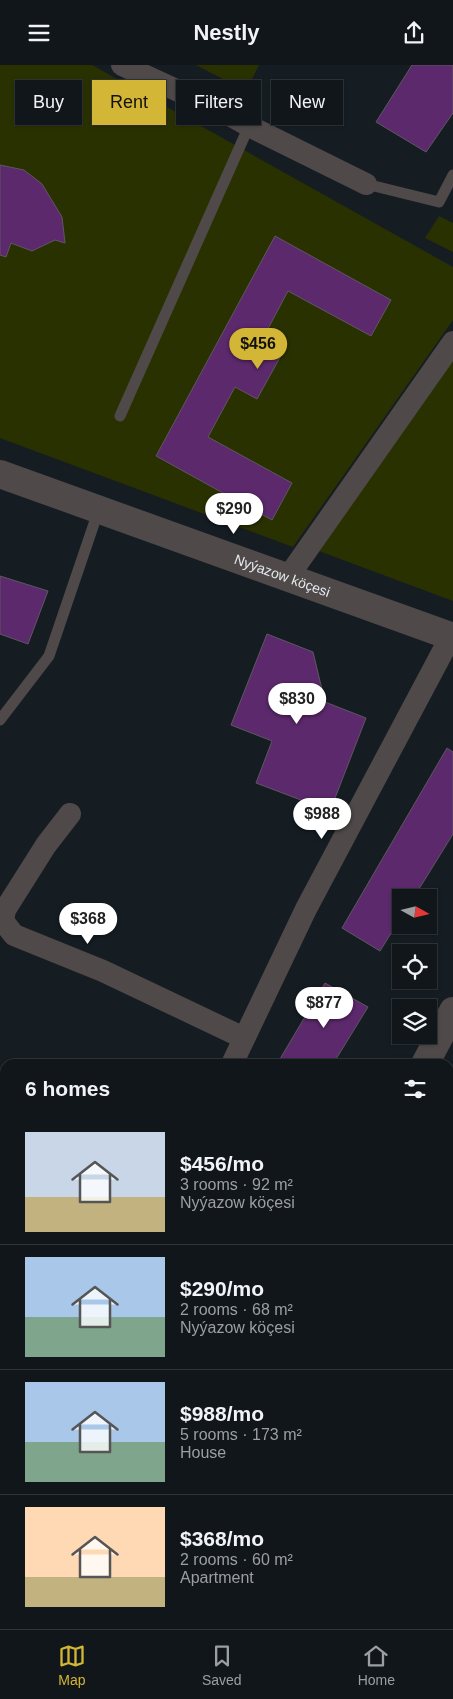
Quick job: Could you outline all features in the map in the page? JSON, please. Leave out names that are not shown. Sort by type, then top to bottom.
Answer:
[{"type":"street","points":[[122,65],[224,111],[249,126],[366,185]]},
{"type":"street","points":[[288,577],[453,341]]},
{"type":"street","name":"Nyýazow köçesi","points":[[0,473],[452,637]]},
{"type":"street","points":[[234,1059],[306,909],[452,637]]},
{"type":"street","points":[[70,814],[46,845],[5,911],[3,921],[14,935],[103,971],[244,1038]]},
{"type":"street","points":[[428,1059],[453,1011]]},
{"type":"lane","points":[[120,416],[249,126]]},
{"type":"lane","points":[[366,185],[439,202],[453,175]]},
{"type":"lane","points":[[0,720],[49,656],[99,509]]},
{"type":"green space","points":[[0,65],[92,65],[119,80],[92,80],[92,125],[166,125],[166,106],[176,112],[176,125],[199,125],[453,267],[453,320],[293,547],[0,438]]},
{"type":"green space","points":[[196,65],[259,65],[252,80],[225,80]]},
{"type":"green space","points":[[439,216],[453,223],[453,252],[425,238]]},
{"type":"green space","points":[[453,360],[453,601],[319,551]]},
{"type":"building","points":[[412,65],[453,65],[453,113],[426,152],[376,122]]},
{"type":"building","points":[[0,165],[24,170],[42,184],[62,217],[65,243],[55,240],[32,251],[11,243],[6,257],[0,255]]},
{"type":"building","points":[[275,236],[391,300],[371,336],[288,291],[262,340],[283,352],[257,399],[235,387],[208,437],[292,483],[272,520],[156,456]]},
{"type":"building","points":[[0,576],[48,591],[28,644],[0,634]]},
{"type":"building","points":[[267,634],[313,652],[325,702],[366,718],[330,811],[256,783],[272,741],[231,725]]},
{"type":"building","points":[[447,748],[453,752],[453,834],[419,889],[392,889],[392,932],[380,951],[342,928]]},
{"type":"building","points":[[325,983],[368,1007],[336,1059],[280,1059]]}]
